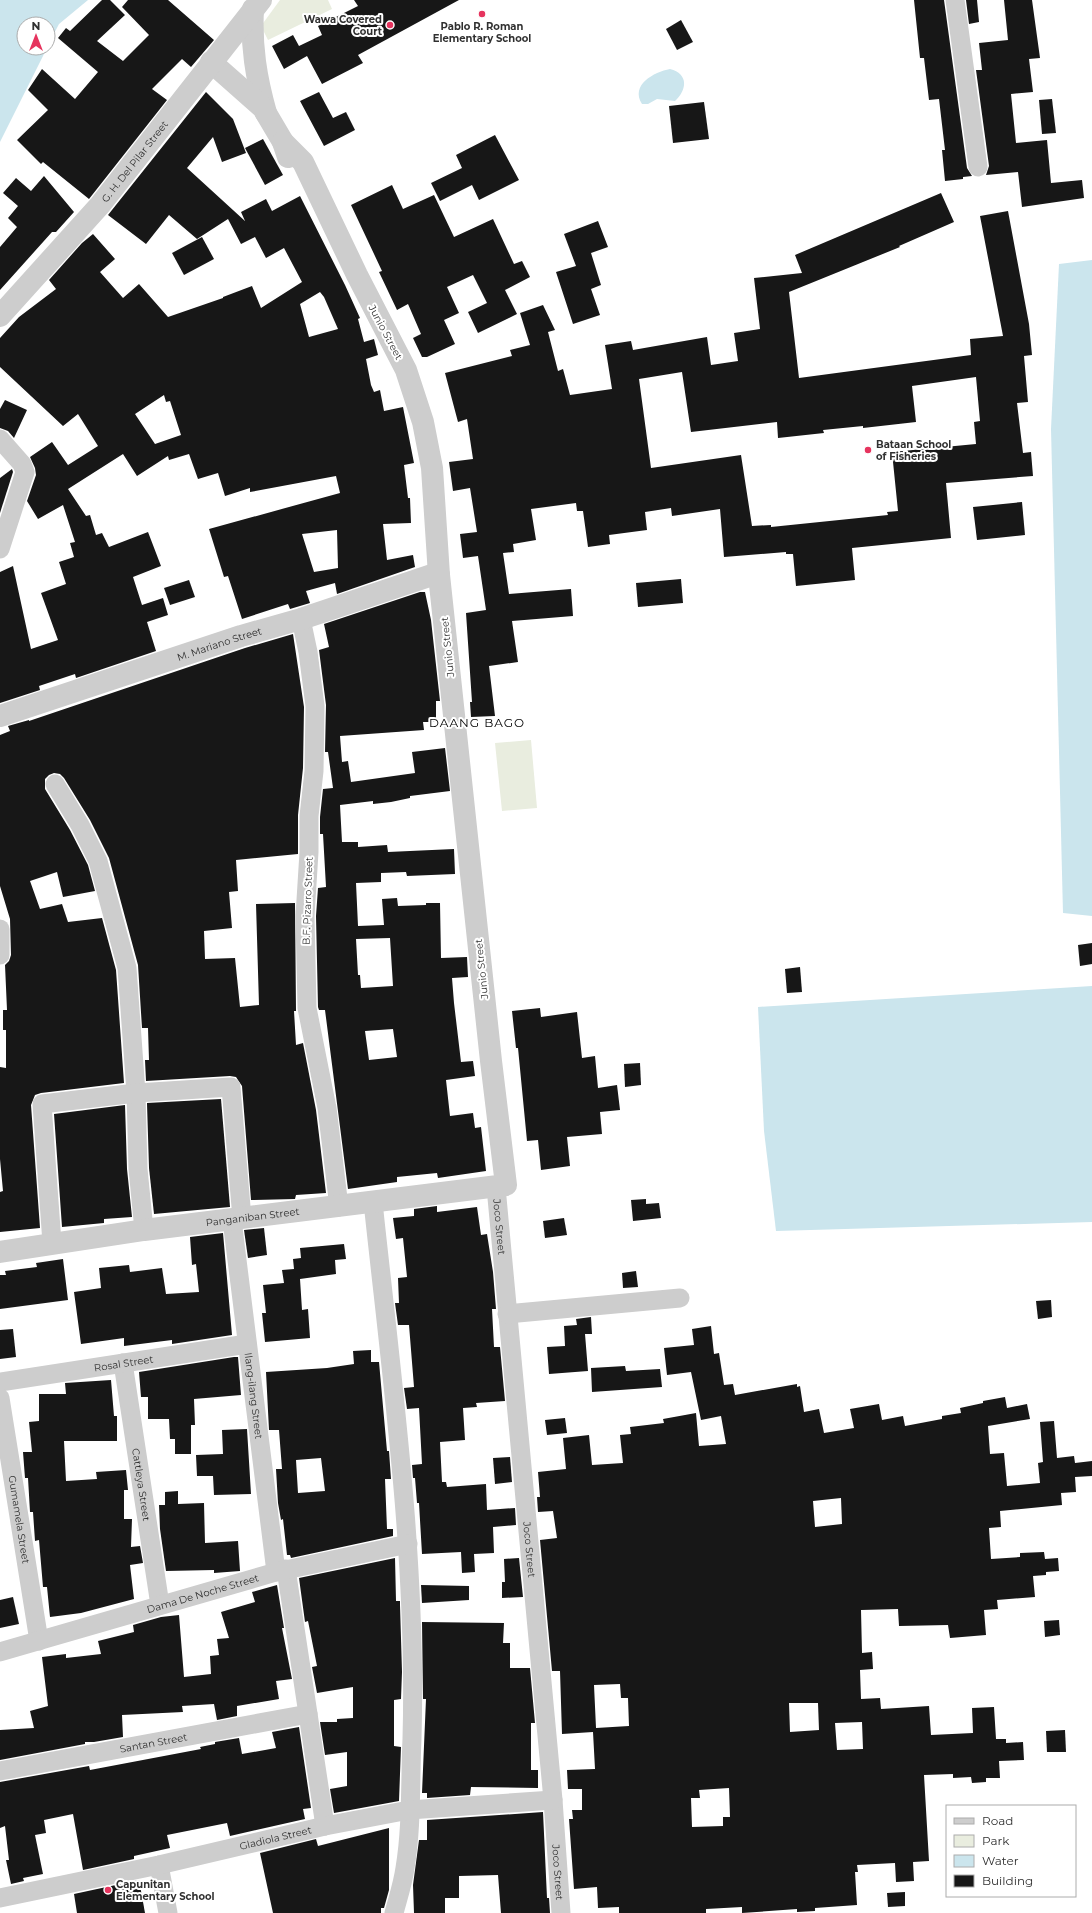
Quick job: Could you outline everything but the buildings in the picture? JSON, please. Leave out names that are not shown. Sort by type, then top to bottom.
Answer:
[{"type":"street","points":[[955,0],[978,167]]},
{"type":"street","points":[[257,5],[252,38],[254,56],[266,114]]},
{"type":"street","name":"G. H. Del Pilar Street","points":[[0,316],[100,205],[257,5]]},
{"type":"street","name":"Junio Street","points":[[211,62],[259,104],[283,142],[292,168],[393,371],[410,416],[415,434],[436,575],[473,982],[478,1062],[501,1186]]},
{"type":"street","points":[[0,439],[19,460],[25,472],[0,549]]},
{"type":"street","name":"M. Mariano Street","points":[[0,716],[241,636],[301,619],[436,575]]},
{"type":"street","name":"B.F. Pizarro Street","points":[[301,619],[312,674],[315,727],[314,771],[309,816],[309,852],[305,916],[307,1008],[329,1122],[339,1207]]},
{"type":"street","points":[[55,784],[80,825],[98,861],[127,968],[136,1093],[138,1169],[144,1230]]},
{"type":"street","points":[[0,929],[0,955]]},
{"type":"street","name":"Ilang-ilang Street","points":[[136,1093],[231,1087],[237,1219],[247,1344],[281,1571],[308,1714],[325,1826]]},
{"type":"street","points":[[52,1243],[42,1104],[136,1093]]},
{"type":"street","name":"Panganiban Street","points":[[0,1252],[144,1230],[501,1186]]},
{"type":"street","name":"Joco Street","points":[[501,1186],[507,1314],[553,1800],[561,1913]]},
{"type":"street","points":[[373,1202],[408,1544],[412,1665],[410,1810],[405,1868],[394,1913]]},
{"type":"street","points":[[507,1314],[680,1298]]},
{"type":"street","name":"Rosal Street","points":[[0,1382],[247,1344]]},
{"type":"street","name":"Cattleya Street","points":[[123,1363],[160,1606]]},
{"type":"street","name":"Gumamela Street","points":[[0,1398],[39,1641]]},
{"type":"street","name":"Dama De Noche Street","points":[[0,1652],[281,1571],[408,1544]]},
{"type":"street","name":"Santan Street","points":[[0,1771],[308,1714]]},
{"type":"street","name":"Gladiola Street","points":[[0,1898],[159,1865],[325,1826],[410,1810],[553,1800]]},
{"type":"street","points":[[159,1865],[168,1913]]},
{"type":"green space","points":[[280,0],[328,0],[332,9],[268,40],[261,26]]},
{"type":"green space","points":[[531,740],[537,808],[502,811],[495,743]]},
{"type":"water","points":[[0,0],[88,0],[59,24],[56,30],[56,16],[16,16],[16,56],[43,56],[0,142]]},
{"type":"water","points":[[670,69],[676,71],[683,78],[684,87],[679,97],[675,101],[657,99],[648,104],[642,104],[639,97],[641,85],[651,76]]},
{"type":"water","points":[[1092,260],[1092,916],[1063,913],[1051,429],[1059,264]]},
{"type":"water","points":[[1092,986],[1092,1222],[776,1231],[764,1131],[758,1007]]},
{"type":"place","name":"Pablo R. Roman Elementary School","points":[[482,14]]},
{"type":"place","name":"Wawa Covered Court","points":[[390,25]]},
{"type":"place","name":"Bataan School of Fisheries","points":[[868,450]]},
{"type":"place","name":"Capunitan Elementary School","points":[[108,1890]]},
{"type":"district","name":"DAANG BAGO","points":[[477,723]]}]
